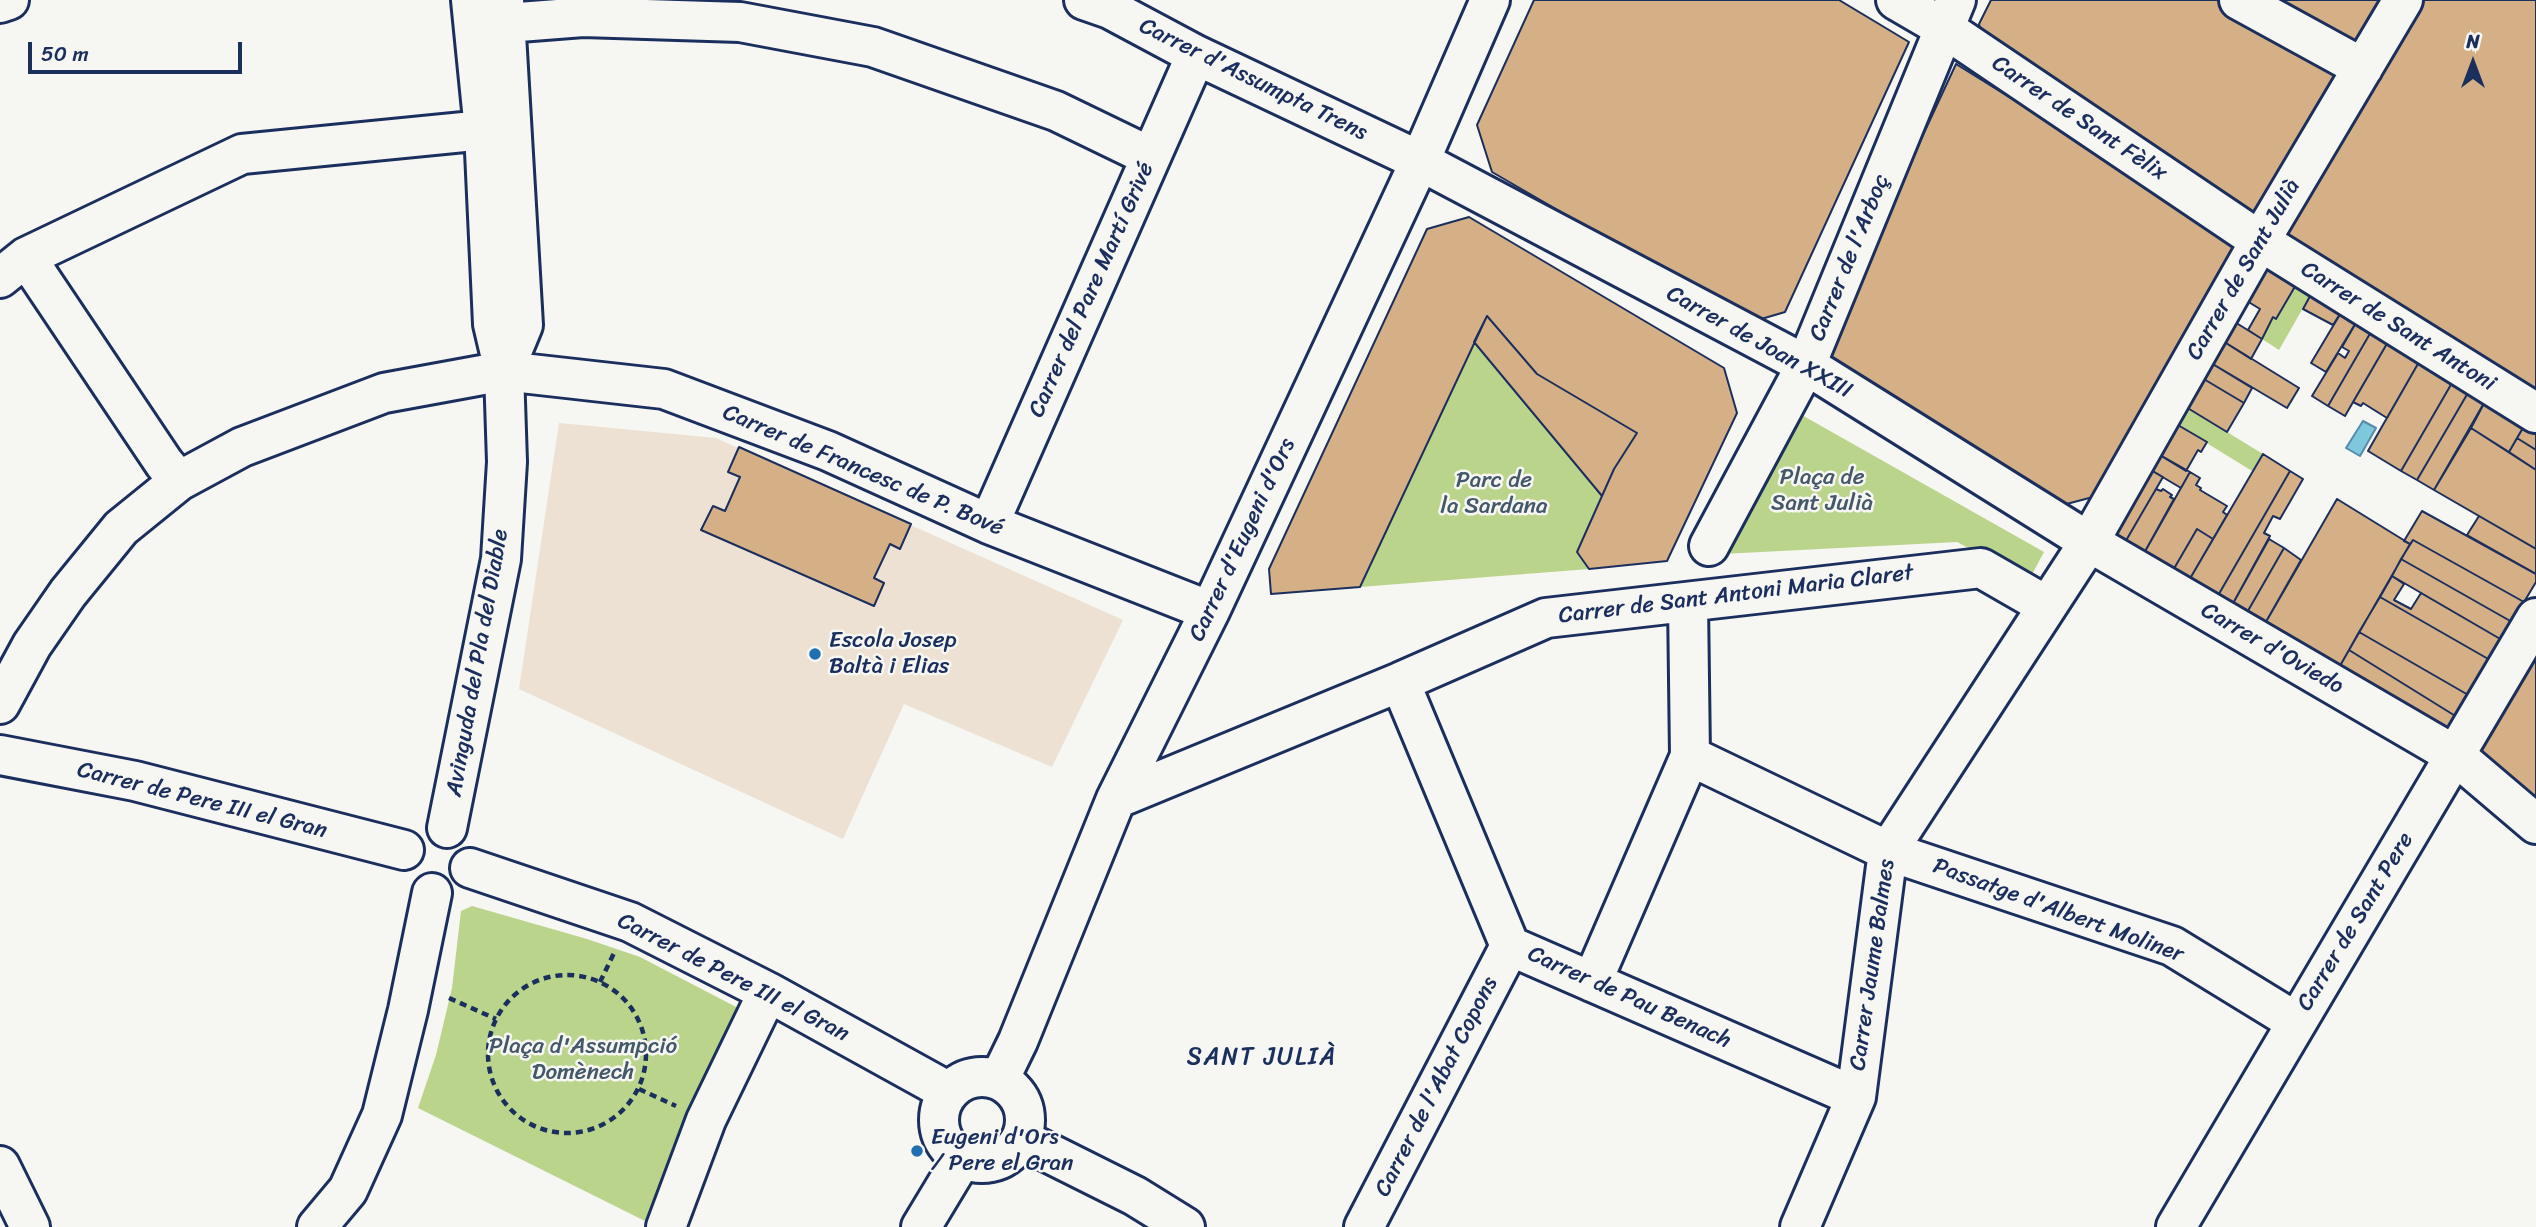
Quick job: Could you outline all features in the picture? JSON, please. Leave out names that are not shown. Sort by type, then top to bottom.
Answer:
[{"type":"street","points":[[0,4],[9,0]]},
{"type":"street","name":"Avinguda del Pla del Diable","points":[[447,828],[501,559],[507,462],[504,371],[493,324],[484,130],[471,0]]},
{"type":"street","name":"Carrer d'Assumpta Trens","points":[[1084,0],[1110,9],[1195,55],[1420,161]]},
{"type":"street","name":"Carrer d'Eugeni d'Ors","points":[[999,1080],[1018,1041],[1116,799],[1210,611],[1420,161],[1490,0]]},
{"type":"street","name":"Carrer de Sant Fèlix","points":[[1896,0],[1950,14],[2260,241]]},
{"type":"street","points":[[2239,0],[2363,68]]},
{"type":"street","name":"Carrer de Sant Julià","points":[[2089,541],[2260,241],[2403,0]]},
{"type":"street","points":[[505,11],[583,17],[740,22],[873,47],[1056,111],[1151,157]]},
{"type":"street","name":"Avinguda del Pla del Diable","points":[[504,371],[523,325],[505,11]]},
{"type":"street","name":"Carrer de l'Arboç","points":[[1709,546],[1806,365],[1950,14]]},
{"type":"street","name":"Carrer del Pare Martí Grivé","points":[[989,524],[1195,55]]},
{"type":"street","points":[[179,481],[13,267],[242,154],[484,130]]},
{"type":"street","name":"Carrer de Joan XXIII","points":[[1420,161],[1806,365],[2089,541]]},
{"type":"street","name":"Carrer de Sant Antoni","points":[[2260,241],[2536,412]]},
{"type":"street","name":"Carrer de Francesc de P. Bové","points":[[0,704],[32,645],[68,593],[121,528],[179,481],[242,447],[384,393],[504,371],[664,389],[828,451],[989,524],[1210,611]]},
{"type":"street","name":"Carrer Jaume Balmes","points":[[1800,1227],[1856,1097],[1888,851],[2089,541]]},
{"type":"street","name":"Carrer d'Oviedo","points":[[2089,541],[2456,756],[2536,824]]},
{"type":"street","name":"Carrer de Sant Antoni Maria Claret","points":[[1116,799],[1400,682],[1546,618],[1980,568],[2047,606]]},
{"type":"street","points":[[1592,982],[1690,756],[1688,603]]},
{"type":"street","name":"Carrer de Sant Pere","points":[[2176,1227],[2536,618]]},
{"type":"street","name":"Carrer de Pau Benach","points":[[1400,682],[1510,946],[1856,1097]]},
{"type":"street","name":"Carrer de Pere III el Gran","points":[[0,755],[135,781],[404,850]]},
{"type":"street","name":"Passatge d'Albert Moliner","points":[[1690,756],[1888,851],[2172,946],[2297,1022]]},
{"type":"street","points":[[428,827],[447,828],[466,842],[471,860],[470,868],[463,881],[455,888],[432,893],[413,884],[408,877],[403,859],[404,850],[415,833],[428,827]]},
{"type":"street","name":"Carrer de Pere III el Gran","points":[[470,868],[630,922],[768,992],[949,1092]]},
{"type":"street","points":[[317,1227],[348,1190],[382,1115],[408,1010],[432,893]]},
{"type":"street","name":"Carrer de l'Abat Copons","points":[[1364,1227],[1510,946]]},
{"type":"street","points":[[666,1227],[706,1119],[768,992]]},
{"type":"street","points":[[986,1077],[999,1080],[1017,1094],[1023,1107],[1025,1122],[1021,1139],[1010,1153],[997,1161],[981,1164],[962,1159],[950,1150],[939,1125],[940,1108],[949,1092],[964,1081],[986,1077]]},
{"type":"street","points":[[1021,1139],[1135,1196],[1185,1227]]},
{"type":"street","points":[[921,1227],[962,1159]]},
{"type":"street","points":[[0,1166],[30,1227]]},
{"type":"path","points":[[600,982],[616,949]]},
{"type":"path","points":[[564,975],[583,976],[600,982],[613,989],[629,1004],[639,1021],[647,1051],[639,1089],[630,1104],[603,1126],[564,1134],[531,1125],[505,1104],[496,1090],[489,1069],[488,1051],[496,1019],[511,999],[535,982],[564,975]]},
{"type":"path","points":[[449,998],[496,1019]]},
{"type":"path","points":[[639,1089],[680,1107]]},
{"type":"shaded area","name":"Escola Josep Baltà i Elias","points":[[559,423],[716,438],[1123,620],[1052,767],[904,704],[843,839],[519,689]]},
{"type":"green space","points":[[2300,278],[2315,287],[2279,350],[2262,339],[2273,317],[2276,319]]},
{"type":"green space","name":"Parc de la Sardana","points":[[1474,342],[1602,496],[1577,552],[1589,569],[1360,587]]},
{"type":"green space","points":[[2181,404],[2263,454],[2252,471],[2171,421]]},
{"type":"green space","name":"Plaça de Sant Julià","points":[[1800,414],[2044,552],[2029,580],[1957,542],[1722,554]]},
{"type":"green space","name":"Plaça d'Assumpció Domènech","points":[[472,906],[640,957],[740,1009],[712,1062],[683,1127],[647,1222],[418,1108],[436,1055],[452,988],[461,911]]},
{"type":"water","points":[[2363,421],[2376,428],[2360,456],[2346,448]]},
{"type":"building","points":[[1534,0],[1839,0],[1909,42],[1785,312],[1751,322],[1492,172],[1477,125]]},
{"type":"building","points":[[1991,0],[2223,0],[2332,65],[2336,83],[2252,221],[1988,57],[1979,24]]},
{"type":"building","points":[[2275,0],[2389,0],[2358,51]]},
{"type":"building","points":[[2413,0],[2536,0],[2536,400],[2278,238]]},
{"type":"building","points":[[1956,64],[2241,241],[2093,497],[2059,506],[1838,374],[1827,341]]},
{"type":"building","points":[[1469,217],[1724,368],[1737,413],[1667,561],[1589,569],[1577,552],[1614,469],[1637,433],[1537,374],[1487,316],[1360,587],[1271,594],[1269,569],[1427,229]]},
{"type":"building","points":[[2266,257],[2300,278],[2276,319],[2273,317],[2262,339],[2248,330],[2260,309],[2242,298]]},
{"type":"building","points":[[2315,287],[2345,306],[2333,325],[2303,309]]},
{"type":"building","points":[[2345,306],[2360,316],[2326,372],[2311,363]]},
{"type":"building","points":[[1487,316],[1537,374],[1637,433],[1614,469],[1602,496],[1474,342]]},
{"type":"building","points":[[2360,316],[2375,325],[2328,406],[2312,396],[2338,353],[2345,358],[2349,351],[2342,347]]},
{"type":"building","points":[[2230,319],[2262,339],[2251,359],[2218,338]]},
{"type":"building","points":[[2375,325],[2392,335],[2345,416],[2328,406]]},
{"type":"building","points":[[2392,335],[2423,355],[2387,418],[2363,403],[2361,406],[2353,402]]},
{"type":"building","points":[[2218,338],[2299,388],[2287,408],[2206,360]]},
{"type":"building","points":[[2423,355],[2456,376],[2401,471],[2368,451]]},
{"type":"building","points":[[2206,360],[2252,388],[2244,403],[2197,375]]},
{"type":"building","points":[[2197,375],[2244,403],[2227,432],[2181,404]]},
{"type":"building","points":[[2456,376],[2472,386],[2417,480],[2401,471]]},
{"type":"building","points":[[2472,386],[2488,396],[2434,490],[2417,480]]},
{"type":"building","points":[[2488,396],[2527,421],[2509,452],[2471,428]]},
{"type":"building","points":[[2171,421],[2207,442],[2201,452],[2198,450],[2186,471],[2153,451]]},
{"type":"building","points":[[2527,421],[2536,427],[2536,450],[2517,438]]},
{"type":"building","points":[[2471,428],[2536,470],[2536,549],[2434,490]]},
{"type":"building","points":[[2517,438],[2536,450],[2536,470],[2509,452]]},
{"type":"building","points":[[739,447],[911,524],[900,549],[890,544],[874,578],[884,583],[874,606],[701,530],[713,506],[725,511],[740,477],[728,472]]},
{"type":"building","points":[[2153,451],[2190,472],[2181,488],[2144,466]]},
{"type":"building","points":[[2263,454],[2290,471],[2216,599],[2188,582]]},
{"type":"building","points":[[2144,466],[2163,477],[2124,544],[2106,533]]},
{"type":"building","points":[[2290,471],[2303,479],[2280,519],[2273,516],[2264,533],[2270,536],[2231,607],[2216,599]]},
{"type":"building","points":[[2190,472],[2200,478],[2196,485],[2200,490],[2227,506],[2223,512],[2227,515],[2213,539],[2197,529],[2172,572],[2143,555]]},
{"type":"building","points":[[2156,489],[2163,489],[2174,499],[2143,555],[2124,544]]},
{"type":"building","points":[[2337,499],[2410,544],[2337,671],[2263,627]]},
{"type":"building","points":[[2422,511],[2536,574],[2536,582],[2524,602],[2413,540],[2410,544],[2404,541]]},
{"type":"building","points":[[2479,516],[2536,549],[2536,574],[2467,535]]},
{"type":"building","points":[[2197,529],[2213,539],[2188,582],[2172,572]]},
{"type":"building","points":[[2269,539],[2284,548],[2245,616],[2231,607]]},
{"type":"building","points":[[2413,540],[2524,602],[2512,622],[2401,559]]},
{"type":"building","points":[[2284,548],[2301,560],[2263,627],[2245,616]]},
{"type":"building","points":[[2401,559],[2512,622],[2502,640],[2392,576]]},
{"type":"building","points":[[2392,576],[2404,584],[2394,600],[2411,609],[2421,593],[2502,640],[2490,660],[2380,597]]},
{"type":"building","points":[[2380,597],[2490,660],[2470,696],[2359,632]]},
{"type":"building","points":[[2359,632],[2470,696],[2457,717],[2349,650]]},
{"type":"building","points":[[2349,650],[2457,717],[2447,735],[2337,671]]},
{"type":"building","points":[[2536,651],[2536,808],[2475,756]]},
{"type":"place","name":"Escola Josep Baltà i Elias","points":[[815,654]]},
{"type":"place","name":"Eugeni d'Ors / Pere el Gran","points":[[917,1151]]},
{"type":"district","name":"SANT JULIÀ","points":[[1262,1058]]}]
